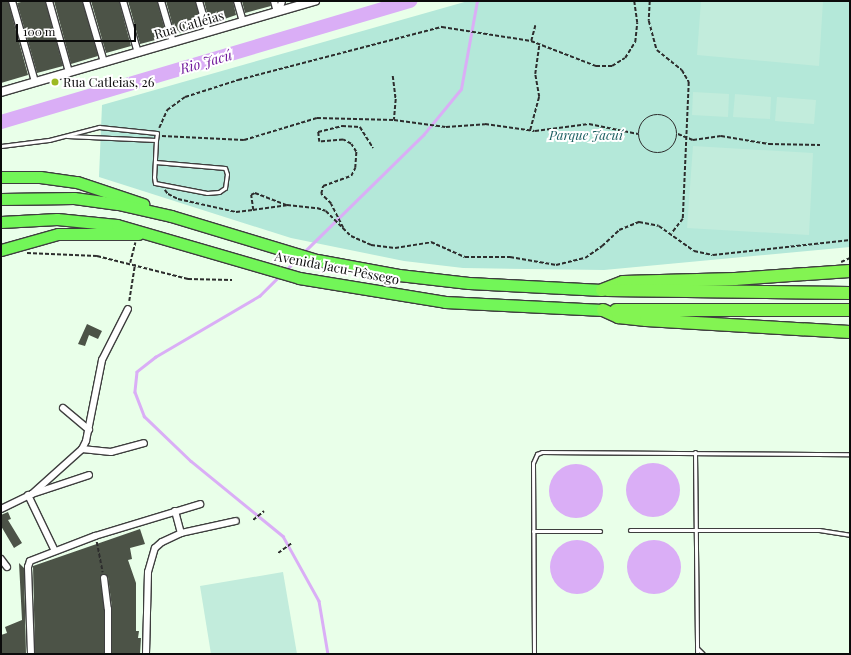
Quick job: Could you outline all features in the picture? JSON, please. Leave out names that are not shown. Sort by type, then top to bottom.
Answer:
[{"type":"highway","points":[[1,177],[40,177],[76,182],[106,190],[171,216]]},
{"type":"highway","name":"Avenida Jacu-Pêssego","points":[[1,199],[74,198],[171,216],[280,251],[317,260],[399,275],[470,283],[602,290]]},
{"type":"highway","name":"Avenida Jacu-Pêssego","points":[[2,222],[39,219],[90,221],[157,235],[299,278],[469,304],[602,310]]},
{"type":"highway","points":[[6,248],[58,234],[157,235]]},
{"type":"highway","points":[[602,290],[623,282],[735,279],[850,271]]},
{"type":"highway","points":[[602,290],[850,293]]},
{"type":"highway","points":[[602,310],[850,310]]},
{"type":"highway","points":[[602,310],[618,317],[646,320],[850,332]]},
{"type":"street","points":[[12,1],[35,82]]},
{"type":"street","points":[[49,1],[69,72]]},
{"type":"street","points":[[86,1],[104,62]]},
{"type":"street","points":[[123,1],[138,53]]},
{"type":"street","points":[[162,1],[173,42]]},
{"type":"street","points":[[199,1],[208,32]]},
{"type":"street","points":[[237,1],[243,22]]},
{"type":"street","points":[[274,1],[278,12]]},
{"type":"street","points":[[278,12],[282,1]]},
{"type":"street","name":"Rua Catléias","points":[[1,92],[315,1]]},
{"type":"street","points":[[30,494],[82,449],[89,430],[94,394],[102,360],[128,309]]},
{"type":"street","points":[[64,408],[89,430]]},
{"type":"street","points":[[82,449],[111,452],[144,443]]},
{"type":"street","points":[[1,509],[30,494],[89,475]]},
{"type":"street","points":[[30,494],[55,551]]},
{"type":"street","points":[[31,654],[29,564],[33,559],[95,536],[200,504]]},
{"type":"street","points":[[175,512],[181,533]]},
{"type":"street","points":[[146,654],[148,572],[151,556],[162,542],[181,533],[236,521]]},
{"type":"street","points":[[1,559],[7,567]]},
{"type":"street","points":[[104,578],[108,609],[108,654]]},
{"type":"lane","points":[[1,146],[65,136],[99,127],[157,135],[156,140],[154,182],[189,191],[219,192],[225,188],[227,170],[155,162]]},
{"type":"lane","points":[[65,136],[156,140]]},
{"type":"lane","points":[[534,654],[533,463],[537,454],[695,452],[850,454]]},
{"type":"lane","points":[[695,452],[697,654]]},
{"type":"lane","points":[[630,530],[819,530],[850,535]]},
{"type":"lane","points":[[533,531],[600,531]]},
{"type":"lane","points":[[697,648],[703,654]]},
{"type":"path","points":[[634,1],[637,23],[635,42],[625,58],[618,64],[596,66],[531,41],[442,27],[391,39],[359,50],[238,80],[185,97],[167,110],[157,135],[244,140],[317,118],[394,120],[446,126],[485,124],[530,130],[589,124],[638,134]]},
{"type":"path","points":[[650,1],[649,21],[657,50],[682,70],[689,82],[683,219],[672,234]]},
{"type":"path","points":[[531,41],[535,26]]},
{"type":"path","points":[[530,130],[540,97],[536,74],[539,44]]},
{"type":"path","points":[[393,76],[396,99],[394,120]]},
{"type":"path","points":[[651,115],[664,115],[674,122],[678,134],[674,145],[664,153],[652,153],[642,146],[638,134],[642,122],[651,115]]},
{"type":"path","points":[[344,230],[331,204],[321,194],[323,186],[351,176],[355,168],[356,152],[352,144],[343,140],[319,142],[318,132],[342,126],[360,127],[373,148]]},
{"type":"path","points":[[678,134],[686,138],[703,140],[720,136],[769,144],[820,145]]},
{"type":"path","points":[[161,185],[168,194],[178,199],[221,210],[253,210],[286,205]]},
{"type":"path","points":[[253,210],[251,195],[255,192],[286,205],[326,211],[344,230],[370,245],[389,248],[431,242],[464,257],[510,257],[556,264],[585,258],[602,246],[612,234],[628,225],[647,223],[659,226],[694,251],[713,254],[850,240]]},
{"type":"path","points":[[130,263],[137,234]]},
{"type":"path","points":[[6,248],[28,253],[97,256],[135,264],[188,279],[232,280]]},
{"type":"path","points":[[128,309],[135,264]]},
{"type":"path","points":[[253,520],[264,511]]},
{"type":"path","points":[[95,536],[104,578]]},
{"type":"path","points":[[278,553],[292,543]]},
{"type":"green space","name":"Parque Jacuí","points":[[468,1],[850,1],[850,247],[604,270],[463,268],[404,261],[291,238],[99,177],[102,105]]},
{"type":"green space","points":[[701,1],[823,1],[819,66],[697,55]]},
{"type":"green space","points":[[693,92],[729,94],[728,117],[692,115]]},
{"type":"green space","points":[[735,94],[771,97],[770,119],[733,117]]},
{"type":"green space","points":[[777,97],[816,100],[814,124],[775,121]]},
{"type":"green space","points":[[693,146],[813,153],[809,235],[687,228]]},
{"type":"green space","points":[[283,572],[297,654],[211,654],[200,586]]},
{"type":"shaded area","points":[[648,463],[658,463],[668,467],[676,475],[680,485],[680,495],[676,505],[668,513],[658,517],[648,517],[638,513],[630,505],[626,495],[626,485],[630,475],[638,467]]},
{"type":"shaded area","points":[[571,464],[581,464],[591,468],[599,476],[603,486],[603,496],[599,506],[591,514],[581,518],[571,518],[561,514],[553,506],[549,496],[549,486],[553,476],[561,468]]},
{"type":"shaded area","points":[[572,540],[582,540],[592,544],[600,552],[604,562],[604,572],[600,582],[592,590],[582,594],[572,594],[562,590],[554,582],[550,572],[550,562],[554,552],[562,544]]},
{"type":"shaded area","points":[[649,540],[659,540],[669,544],[677,552],[681,562],[681,572],[677,582],[669,590],[659,594],[649,594],[639,590],[631,582],[627,572],[627,562],[631,552],[639,544]]},
{"type":"building","points":[[1,1],[8,1],[28,75],[1,83]]},
{"type":"building","points":[[25,1],[45,1],[63,66],[37,73],[17,3]]},
{"type":"building","points":[[54,1],[82,1],[98,56],[71,64]]},
{"type":"building","points":[[91,1],[119,1],[131,46],[106,53]]},
{"type":"building","points":[[128,1],[157,1],[167,37],[140,44]]},
{"type":"building","points":[[166,1],[195,1],[202,26],[175,34]]},
{"type":"building","points":[[204,1],[233,1],[236,15],[210,24]]},
{"type":"building","points":[[242,1],[270,1],[271,6],[245,13]]},
{"type":"building","points":[[87,324],[102,331],[98,339],[89,335],[85,346],[78,344]]},
{"type":"building","points":[[8,512],[11,519],[8,520],[22,543],[14,548],[1,526],[1,515]]},
{"type":"building","points":[[140,529],[145,544],[130,548],[132,559],[128,560],[136,583],[136,631],[139,631],[138,638],[141,638],[140,654],[112,654],[112,608],[108,577],[104,574],[100,578],[104,609],[104,654],[35,654],[33,566]]},
{"type":"building","points":[[19,563],[24,568],[26,654],[1,654],[1,635],[7,633],[5,627],[22,620]]},
{"type":"waterway","name":"Rio Jacú","points":[[1,122],[410,1]]},
{"type":"waterway","points":[[304,252],[424,134],[461,89],[477,1]]},
{"type":"waterway","points":[[286,270],[298,258]]},
{"type":"waterway","points":[[279,277],[260,296],[156,357],[137,372],[135,392],[144,416],[191,461],[283,536],[319,601],[328,654]]},
{"type":"place","name":"Rua Catleias, 26","points":[[55,82]]}]
